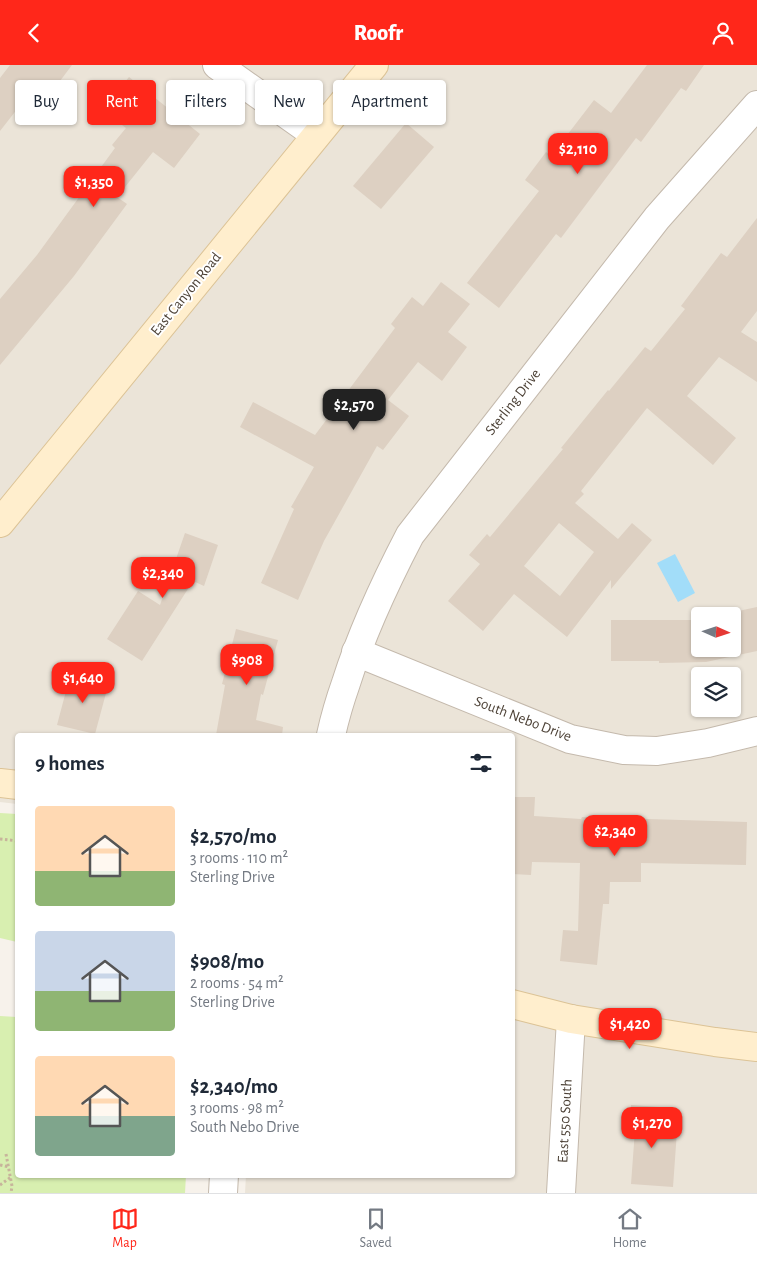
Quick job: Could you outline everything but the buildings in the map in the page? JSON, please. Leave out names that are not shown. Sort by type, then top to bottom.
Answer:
[{"type":"main road","name":"East Canyon Road","points":[[0,523],[374,65]]},
{"type":"main road","points":[[0,783],[15,785]]},
{"type":"main road","points":[[515,1005],[571,1019],[757,1047]]},
{"type":"street","points":[[217,65],[316,135]]},
{"type":"street","name":"Sterling Drive","points":[[331,733],[334,719],[356,652],[386,581],[410,535],[657,218],[757,105]]},
{"type":"street","name":"South Nebo Drive","points":[[356,652],[570,739],[624,750],[657,751],[708,743],[757,731]]},
{"type":"street","name":"East 550 South","points":[[562,1193],[571,1019]]},
{"type":"street","points":[[223,1193],[224,1178]]},
{"type":"path","points":[[0,839],[15,841]]},
{"type":"path","points":[[6,1153],[11,1177],[11,1193]]},
{"type":"path","points":[[0,1165],[9,1167]]},
{"type":"path","points":[[0,1185],[11,1177]]},
{"type":"shaded area","points":[[0,65],[757,65],[757,1193],[245,1193],[246,1178],[515,1178],[515,733],[15,733],[15,804],[0,802]]},
{"type":"green space","points":[[0,813],[15,814],[15,942],[0,938]]},
{"type":"green space","points":[[0,1016],[15,1017],[15,1178],[186,1178],[185,1193],[0,1193]]},
{"type":"water","points":[[675,554],[695,593],[678,602],[657,563]]}]
